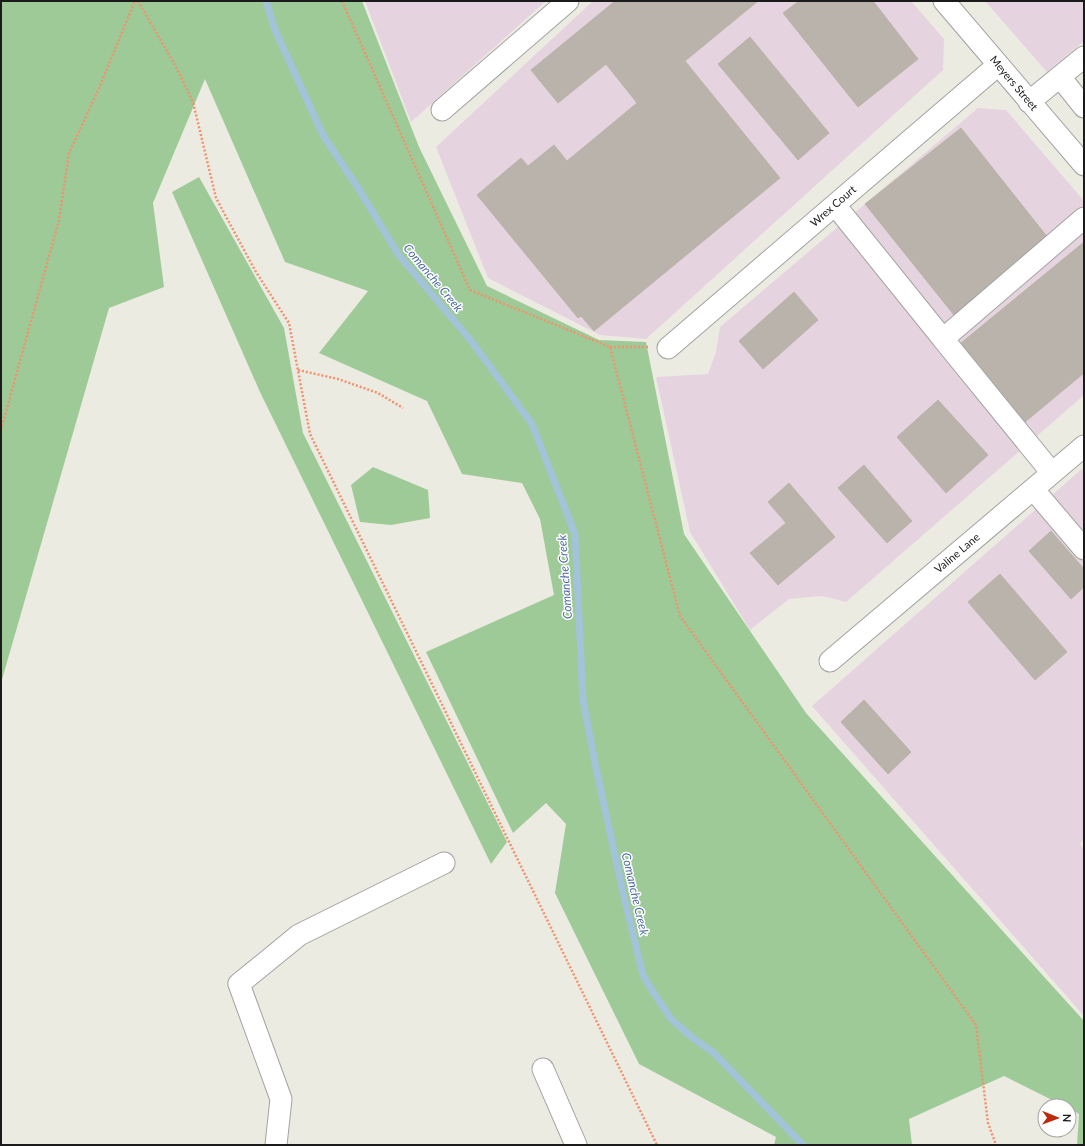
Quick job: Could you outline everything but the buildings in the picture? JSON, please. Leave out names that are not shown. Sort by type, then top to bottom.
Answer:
[{"type":"street","points":[[442,110],[568,1]]},
{"type":"street","name":"Meyers Street","points":[[944,1],[1084,165]]},
{"type":"street","points":[[1030,102],[1084,57]]},
{"type":"street","name":"Wrex Court","points":[[668,348],[998,65]]},
{"type":"street","points":[[1060,77],[1084,107]]},
{"type":"street","points":[[835,204],[1052,473]]},
{"type":"street","points":[[943,339],[1084,218]]},
{"type":"street","name":"Valine Lane","points":[[830,661],[1084,446]]},
{"type":"street","points":[[1033,488],[1084,549]]},
{"type":"street","points":[[276,1145],[281,1099],[239,984],[300,935],[444,863]]},
{"type":"street","points":[[543,1069],[576,1145]]},
{"type":"path","points":[[136,1],[176,67],[193,102],[216,198],[256,272],[289,323],[310,434],[657,1145]]},
{"type":"path","points":[[1,430],[59,220],[69,152],[98,93],[136,1]]},
{"type":"path","points":[[342,1],[470,290],[610,346],[668,348]]},
{"type":"path","points":[[610,346],[680,616],[976,1025],[988,1123],[996,1145]]},
{"type":"path","points":[[298,370],[338,379],[378,393],[403,408]]},
{"type":"shaded area","points":[[365,1],[546,1],[411,122]]},
{"type":"shaded area","points":[[593,1],[911,1],[944,39],[943,70],[646,339],[600,335],[488,278],[436,147]]},
{"type":"shaded area","points":[[985,1],[1084,1],[1084,41],[1047,72]]},
{"type":"shaded area","points":[[978,108],[1006,110],[1084,201],[1084,395],[846,602],[822,596],[789,599],[750,630],[690,532],[656,377],[708,374],[716,352],[720,327]]},
{"type":"shaded area","points":[[1084,467],[1084,839],[1080,844],[1084,849],[1084,1016],[812,706]]},
{"type":"green space","points":[[2,1],[362,1],[419,147],[487,286],[599,340],[646,342],[684,534],[806,713],[1084,1021],[1084,1145],[1077,1145],[1079,1114],[1077,1113],[1077,1098],[1048,1098],[1004,1076],[909,1119],[912,1145],[774,1145],[776,1137],[639,1064],[555,893],[566,824],[546,803],[513,833],[426,652],[554,595],[540,519],[522,483],[462,474],[427,401],[319,353],[368,291],[285,262],[205,79],[153,203],[164,287],[109,308],[1,683]]},
{"type":"green space","points":[[199,177],[284,328],[303,433],[507,842],[491,864],[260,392],[172,192]]},
{"type":"green space","points":[[373,467],[428,490],[430,518],[391,525],[360,522],[351,485]]},
{"type":"waterway","name":"Comanche Creek","points":[[266,1],[275,30],[323,135],[360,191],[398,254],[472,342],[532,424],[575,534],[583,700],[624,897],[643,975],[672,1020],[694,1039],[714,1053],[803,1145]]}]
